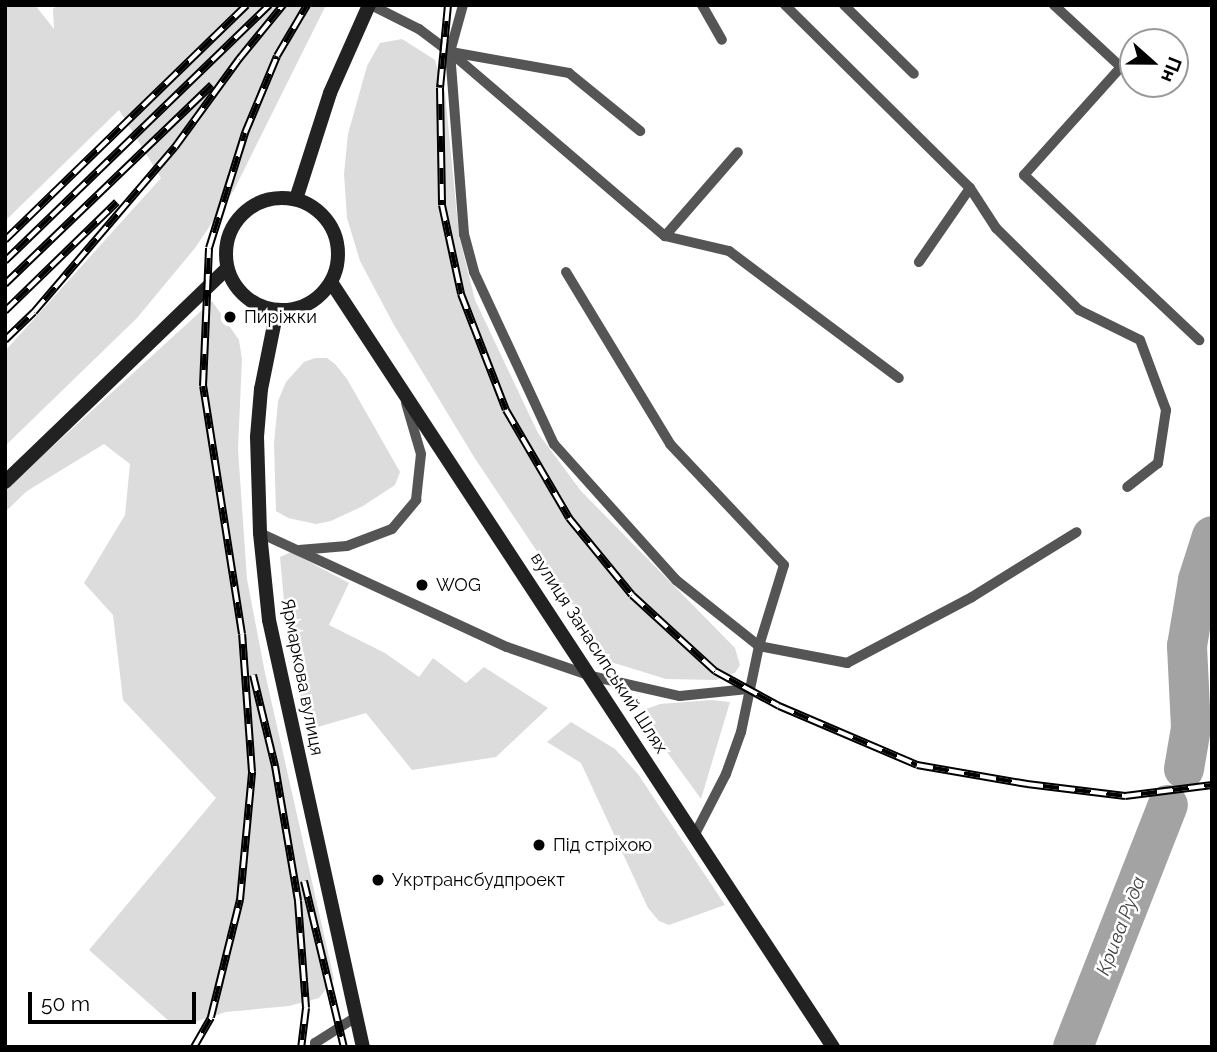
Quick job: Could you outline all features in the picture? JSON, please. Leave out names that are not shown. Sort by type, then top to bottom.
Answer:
[{"type":"main road","points":[[296,199],[330,93],[370,5]]},
{"type":"main road","points":[[275,197],[296,199],[314,207],[332,226],[339,252],[331,282],[316,299],[304,306],[277,310],[251,301],[232,281],[228,268],[228,240],[240,216],[262,201],[275,197]]},
{"type":"main road","points":[[5,482],[228,268]]},
{"type":"main road","name":"вулиця Занасипський Шлях","points":[[331,282],[833,1047]]},
{"type":"main road","name":"Ярмаркова вулиця","points":[[277,310],[261,388],[257,438],[260,533],[269,620],[363,1047]]},
{"type":"lane","points":[[370,5],[419,29],[450,52],[665,236],[729,251],[899,377]]},
{"type":"lane","points":[[463,5],[450,52],[464,234],[474,272],[554,444],[676,580],[759,646],[848,663],[972,597],[1077,532]]},
{"type":"lane","points":[[702,5],[722,40]]},
{"type":"lane","points":[[785,5],[970,188],[996,228],[1079,310],[1140,340],[1166,410],[1158,463],[1127,487]]},
{"type":"lane","points":[[844,5],[914,74]]},
{"type":"lane","points":[[1054,5],[1121,67],[1024,175],[1199,340]]},
{"type":"lane","points":[[450,52],[569,73],[640,131]]},
{"type":"lane","points":[[665,236],[738,152]]},
{"type":"lane","points":[[919,262],[970,188]]},
{"type":"lane","points":[[566,272],[670,444],[784,565],[759,646],[741,732],[726,774],[695,834]]},
{"type":"lane","points":[[298,550],[347,546],[392,529],[416,500],[421,454],[402,389]]},
{"type":"lane","points":[[260,533],[508,648],[591,676],[680,696],[748,689]]},
{"type":"lane","points":[[312,1046],[356,1017]]},
{"type":"shaded area","points":[[5,5],[35,5],[54,29],[53,9],[57,5],[326,5],[234,190],[195,248],[137,318],[5,446],[5,351],[161,178],[119,110],[5,221]]},
{"type":"shaded area","points":[[402,39],[435,60],[445,93],[459,236],[475,300],[538,433],[581,491],[735,648],[740,665],[735,673],[716,680],[666,679],[611,662],[474,457],[394,325],[360,261],[347,218],[344,174],[348,134],[367,66],[380,43]]},
{"type":"shaded area","points":[[212,301],[239,340],[242,359],[238,449],[247,579],[265,673],[334,979],[319,998],[289,1006],[226,1012],[188,1024],[170,1022],[89,950],[216,798],[123,700],[113,615],[84,583],[125,515],[130,464],[104,444],[27,491],[5,512],[5,490]]},
{"type":"shaded area","points":[[327,358],[347,379],[400,472],[395,485],[363,506],[331,521],[316,524],[288,518],[276,511],[274,444],[278,401],[286,382],[304,362]]},
{"type":"shaded area","points":[[291,552],[349,583],[329,625],[385,653],[419,677],[433,658],[466,683],[484,667],[548,708],[496,757],[412,770],[366,713],[311,729],[301,698],[286,623],[280,557]]},
{"type":"shaded area","points":[[711,700],[730,702],[701,799],[638,712],[660,704]]},
{"type":"shaded area","points":[[571,722],[615,749],[638,774],[725,905],[669,925],[659,921],[648,908],[581,763],[547,742]]},
{"type":"waterway","name":"Крива Руда","points":[[1184,769],[1191,728],[1187,646],[1198,580],[1212,536]]},
{"type":"waterway","name":"Крива Руда","points":[[1073,1047],[1168,805]]},
{"type":"railway","points":[[5,240],[247,5]]},
{"type":"railway","points":[[5,261],[269,5]]},
{"type":"railway","points":[[5,340],[34,312],[175,147],[239,59],[283,5]]},
{"type":"railway","points":[[194,1047],[211,1017],[240,900],[252,772],[242,634],[203,386],[209,248],[245,133],[277,56],[307,5]]},
{"type":"railway","points":[[448,5],[440,88],[442,205],[461,294],[506,410],[569,518],[632,595],[715,671],[779,706],[917,765],[1027,784],[1125,796],[1212,785]]},
{"type":"railway","points":[[5,284],[212,85]]},
{"type":"railway","points":[[5,311],[117,202]]},
{"type":"railway","points":[[253,675],[275,766],[298,901],[306,1008],[301,1047]]},
{"type":"railway","points":[[304,881],[344,1047]]},
{"type":"place","name":"Пиріжки","points":[[230,317]]},
{"type":"place","name":"WOG","points":[[422,585]]},
{"type":"place","name":"Під стріхою","points":[[539,845]]},
{"type":"place","name":"Укртрансбудпроект","points":[[378,880]]}]
